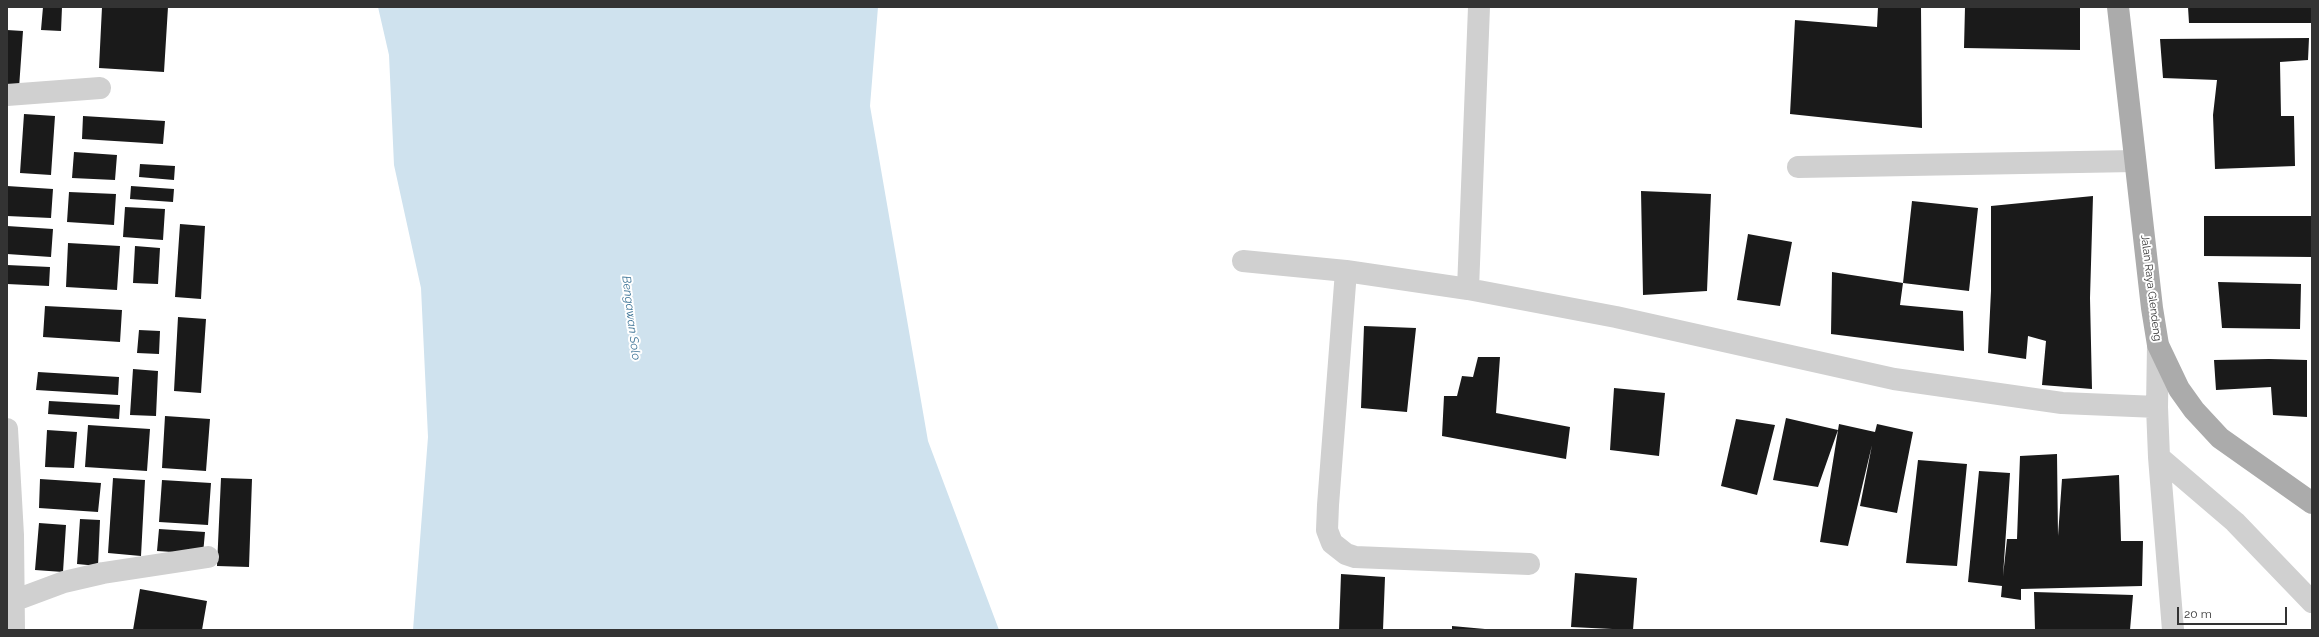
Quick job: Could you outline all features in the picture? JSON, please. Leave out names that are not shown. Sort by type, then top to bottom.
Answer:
[{"type":"main road","name":"Jalan Raya Glendeng","points":[[2118,7],[2135,161],[2158,345],[2179,389],[2194,410],[2220,438],[2312,503]]},
{"type":"street","points":[[1468,288],[1479,7]]},
{"type":"street","points":[[7,95],[100,88]]},
{"type":"street","points":[[1798,167],[2135,161]]},
{"type":"street","points":[[1243,261],[1346,271],[1468,288],[1624,319],[1894,379],[2062,403],[2157,408]]},
{"type":"street","points":[[1346,271],[1328,505],[1327,530],[1332,543],[1346,554],[1355,557],[1529,564]]},
{"type":"street","points":[[2158,345],[2157,408],[2159,457],[2173,630]]},
{"type":"street","points":[[7,428],[13,535],[14,630]]},
{"type":"street","points":[[2159,457],[2235,522],[2312,602]]},
{"type":"street","points":[[13,601],[64,582],[103,573],[208,557]]},
{"type":"water","name":"Bengawan Solo","points":[[378,7],[878,7],[870,106],[928,441],[999,630],[413,630],[428,437],[421,288],[394,165],[389,55]]},
{"type":"building","points":[[43,7],[62,7],[61,31],[41,30]]},
{"type":"building","points":[[102,7],[168,7],[164,72],[99,68]]},
{"type":"building","points":[[1878,7],[1921,7],[1922,128],[1790,114],[1795,20],[1877,27]]},
{"type":"building","points":[[1965,7],[2080,7],[2080,50],[1964,48]]},
{"type":"building","points":[[2188,7],[2312,7],[2312,23],[2189,23]]},
{"type":"building","points":[[7,30],[23,31],[19,88],[7,87]]},
{"type":"building","points":[[2309,38],[2308,60],[2280,62],[2281,116],[2294,116],[2295,166],[2215,169],[2213,115],[2217,80],[2163,78],[2160,39]]},
{"type":"building","points":[[24,114],[55,116],[51,175],[20,173]]},
{"type":"building","points":[[83,116],[165,121],[163,144],[82,139]]},
{"type":"building","points":[[74,152],[117,155],[115,180],[72,178]]},
{"type":"building","points":[[140,164],[175,166],[174,180],[139,177]]},
{"type":"building","points":[[7,186],[53,189],[51,218],[7,216]]},
{"type":"building","points":[[131,186],[174,189],[173,202],[130,199]]},
{"type":"building","points":[[1641,191],[1711,194],[1707,291],[1643,295]]},
{"type":"building","points":[[69,192],[116,194],[114,225],[67,222]]},
{"type":"building","points":[[2093,196],[2090,298],[2092,389],[2042,385],[2046,341],[2028,336],[2026,359],[1988,353],[1991,291],[1991,206]]},
{"type":"building","points":[[1912,201],[1978,208],[1969,291],[1903,283]]},
{"type":"building","points":[[125,207],[165,209],[163,240],[123,237]]},
{"type":"building","points":[[2204,216],[2312,216],[2312,257],[2204,256]]},
{"type":"building","points":[[180,224],[205,226],[201,299],[175,297]]},
{"type":"building","points":[[7,226],[53,229],[51,257],[7,254]]},
{"type":"building","points":[[1748,234],[1792,242],[1780,306],[1737,300]]},
{"type":"building","points":[[68,243],[120,246],[117,290],[66,287]]},
{"type":"building","points":[[135,246],[160,248],[158,284],[133,283]]},
{"type":"building","points":[[7,265],[50,267],[49,286],[7,284]]},
{"type":"building","points":[[1832,272],[1903,283],[1900,305],[1963,311],[1964,351],[1831,334]]},
{"type":"building","points":[[2218,282],[2301,284],[2300,329],[2222,328]]},
{"type":"building","points":[[45,306],[122,310],[120,342],[43,337]]},
{"type":"building","points":[[178,317],[206,319],[201,393],[174,391]]},
{"type":"building","points":[[1364,326],[1416,328],[1407,412],[1361,408]]},
{"type":"building","points":[[139,330],[160,331],[159,354],[137,353]]},
{"type":"building","points":[[1478,357],[1500,357],[1496,413],[1570,427],[1566,459],[1442,436],[1444,396],[1457,396],[1462,376],[1473,377]]},
{"type":"building","points":[[2214,360],[2307,360],[2307,417],[2273,415],[2271,387],[2216,390]]},
{"type":"building","points":[[133,369],[158,371],[156,416],[130,415]]},
{"type":"building","points":[[38,372],[119,377],[118,395],[36,390]]},
{"type":"building","points":[[1614,388],[1665,393],[1659,456],[1610,450]]},
{"type":"building","points":[[49,401],[120,405],[119,419],[48,414]]},
{"type":"building","points":[[165,416],[210,419],[206,471],[162,468]]},
{"type":"building","points":[[1786,418],[1838,430],[1818,487],[1773,480]]},
{"type":"building","points":[[1736,419],[1775,425],[1757,495],[1721,486]]},
{"type":"building","points":[[1839,424],[1875,432],[1877,424],[1913,432],[1897,513],[1860,506],[1872,445],[1848,546],[1820,542]]},
{"type":"building","points":[[88,425],[150,429],[147,471],[85,467]]},
{"type":"building","points":[[47,430],[77,432],[74,468],[45,467]]},
{"type":"building","points":[[2057,454],[2058,536],[2062,479],[2119,475],[2121,541],[2143,541],[2142,586],[2021,589],[2021,600],[2001,597],[2002,586],[1968,582],[1979,471],[2010,473],[2003,576],[2007,539],[2017,539],[2020,456]]},
{"type":"building","points":[[1918,460],[1967,464],[1957,566],[1906,563]]},
{"type":"building","points":[[113,478],[145,480],[141,556],[108,553]]},
{"type":"building","points":[[221,478],[252,479],[249,567],[217,566]]},
{"type":"building","points":[[40,479],[101,483],[98,512],[39,508]]},
{"type":"building","points":[[162,480],[211,483],[208,525],[159,522]]},
{"type":"building","points":[[80,519],[100,520],[98,566],[77,564]]},
{"type":"building","points":[[39,523],[66,525],[63,572],[35,570]]},
{"type":"building","points":[[159,529],[205,532],[203,554],[157,551]]},
{"type":"building","points":[[1575,573],[1637,578],[1633,630],[1571,627]]},
{"type":"building","points":[[1341,574],[1385,577],[1383,630],[1339,630]]},
{"type":"building","points":[[140,589],[207,601],[202,630],[133,630]]},
{"type":"building","points":[[2034,592],[2133,595],[2130,630],[2035,630]]},
{"type":"building","points":[[1452,626],[1485,629],[1452,630]]}]
